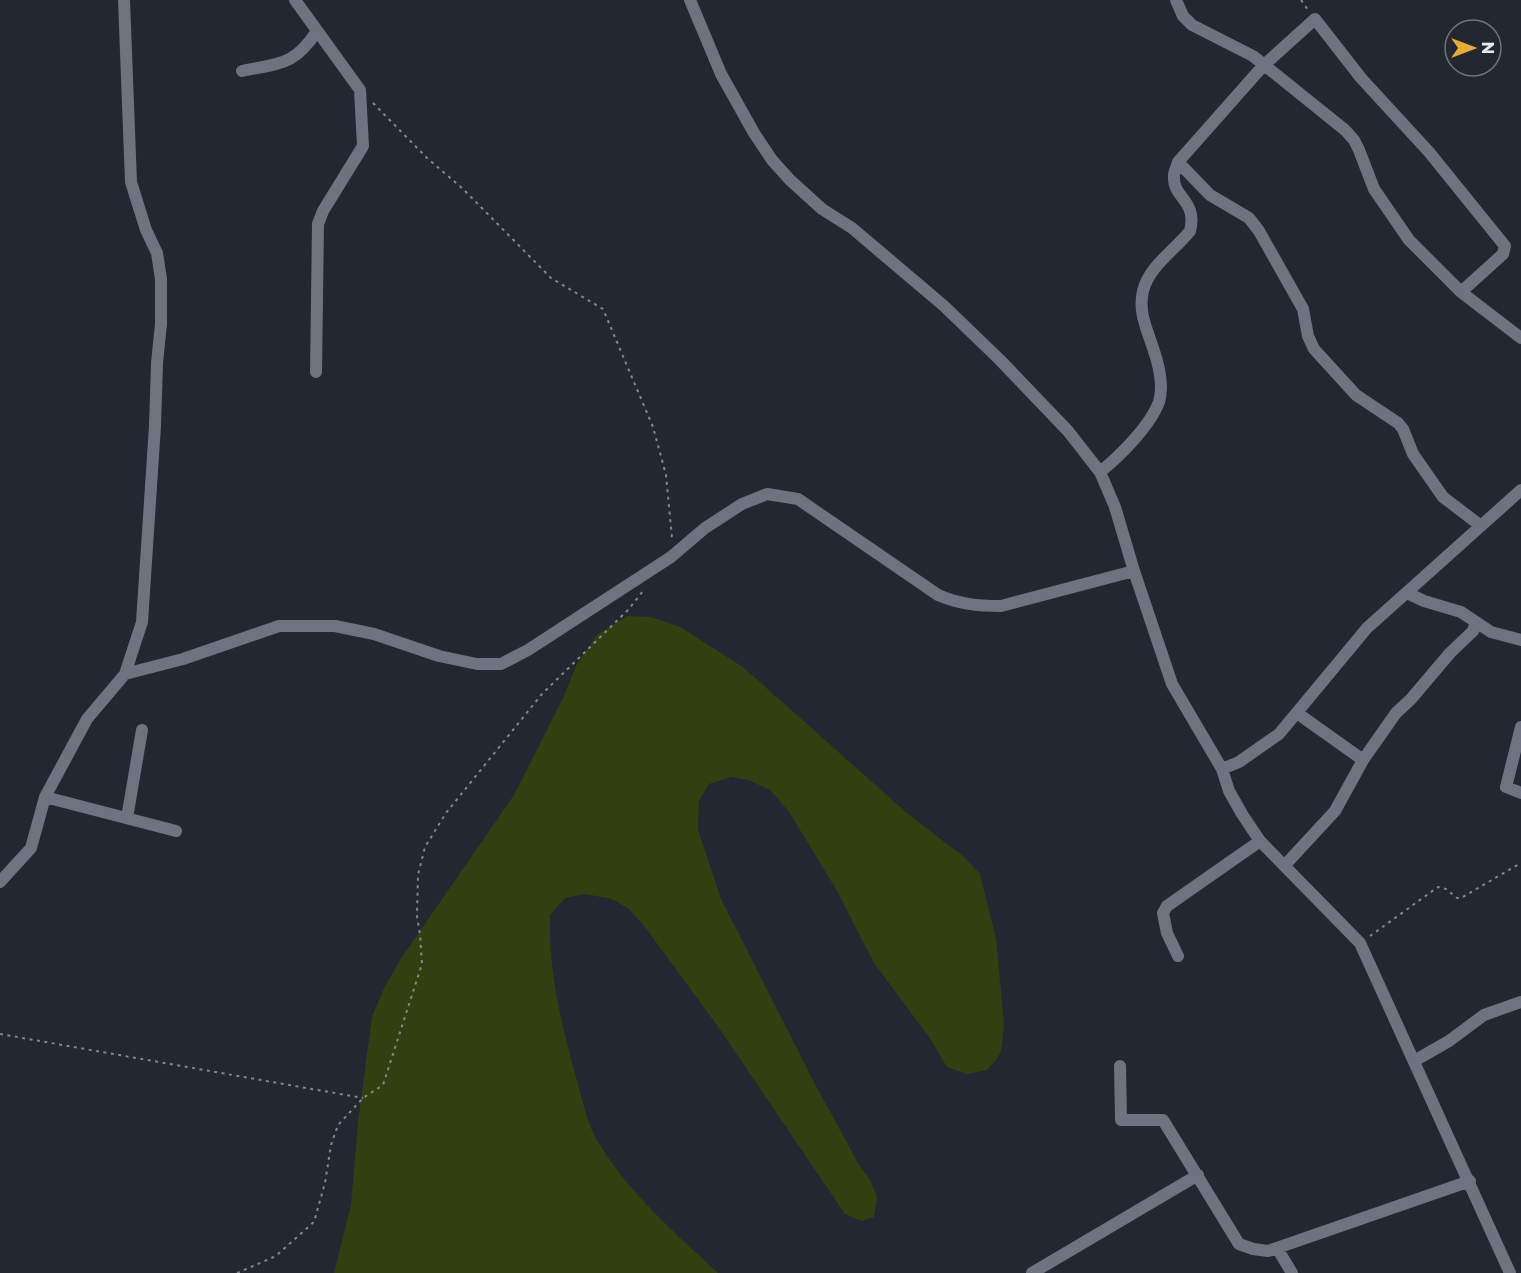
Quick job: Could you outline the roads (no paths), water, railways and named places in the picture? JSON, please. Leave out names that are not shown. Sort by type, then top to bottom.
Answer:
[{"type":"street","points":[[0,882],[31,848],[45,797],[87,719],[125,674],[142,622],[161,324],[161,279],[157,253],[143,221],[131,183],[124,0]]},
{"type":"street","points":[[295,0],[360,90],[363,146],[323,211],[318,224],[316,372]]},
{"type":"street","points":[[690,0],[721,74],[772,160],[822,209],[852,228],[944,306],[1068,431],[1100,472],[1115,507],[1172,684],[1222,769],[1229,791],[1260,841],[1360,943],[1510,1273]]},
{"type":"street","points":[[1176,0],[1183,16],[1192,25],[1253,56],[1345,130],[1354,140],[1374,189],[1409,240],[1461,292],[1521,338]]},
{"type":"street","points":[[1100,472],[1127,448],[1154,412],[1159,401],[1160,375],[1141,304],[1143,289],[1151,272],[1190,231],[1191,211],[1176,188],[1174,177],[1178,162],[1263,66],[1315,19],[1360,78],[1429,152],[1505,246],[1503,254],[1461,292]]},
{"type":"street","points":[[242,71],[286,62],[304,49],[317,31]]},
{"type":"street","points":[[1178,162],[1210,195],[1249,218],[1259,231],[1303,309],[1308,336],[1314,349],[1356,395],[1398,423],[1403,429],[1413,454],[1443,497],[1481,526]]},
{"type":"street","points":[[1222,769],[1239,762],[1280,734],[1368,628],[1521,490]]},
{"type":"street","points":[[125,674],[183,659],[279,626],[335,626],[374,634],[439,656],[477,664],[501,664],[528,650],[671,557],[705,528],[742,504],[767,494],[798,499],[938,595],[958,603],[1001,606],[1134,571]]},
{"type":"street","points":[[1407,593],[1424,601],[1461,612],[1491,632],[1521,640]]},
{"type":"street","points":[[1285,864],[1335,811],[1363,760],[1396,713],[1473,631],[1476,622]]},
{"type":"street","points":[[1297,713],[1363,760]]},
{"type":"street","points":[[1521,727],[1506,787],[1521,793]]},
{"type":"street","points":[[127,818],[142,730]]},
{"type":"street","points":[[45,797],[176,831]]},
{"type":"street","points":[[1178,956],[1167,933],[1163,913],[1167,906],[1260,841]]},
{"type":"street","points":[[1414,1061],[1449,1041],[1484,1015],[1521,1002]]},
{"type":"street","points":[[1120,1066],[1121,1120],[1163,1120],[1239,1244],[1253,1249],[1269,1251],[1470,1181]]},
{"type":"street","points":[[1032,1273],[1198,1175]]},
{"type":"street","points":[[1277,1248],[1292,1273]]}]
